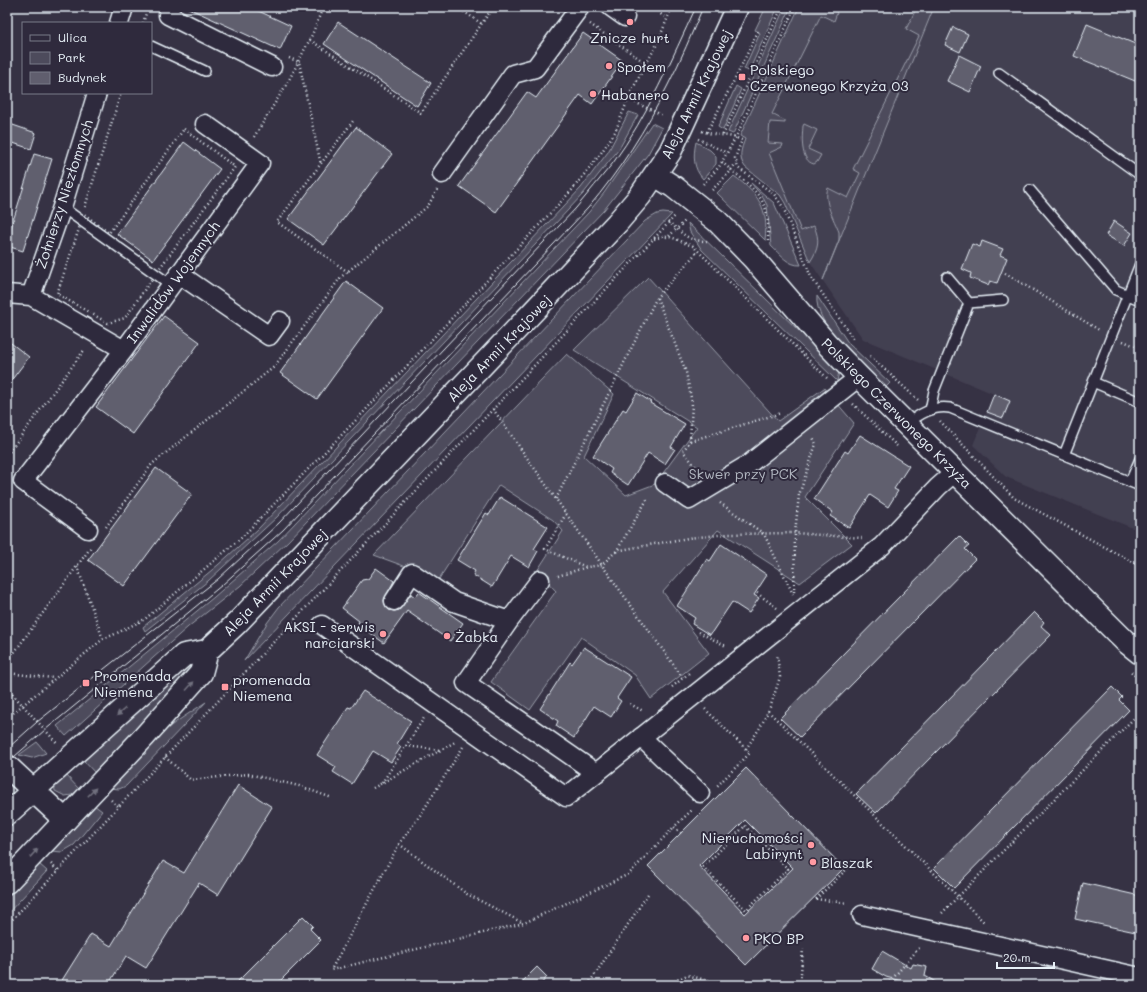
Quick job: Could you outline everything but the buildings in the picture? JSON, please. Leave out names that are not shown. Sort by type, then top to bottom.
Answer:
[{"type":"main road","name":"Aleja Armii Krajowej","points":[[207,651],[237,623],[612,228],[640,196],[670,152],[737,7]]},
{"type":"main road","name":"Polskiego Czerwonego Krzyża","points":[[655,175],[674,187],[717,221],[754,259],[826,343],[859,377],[1125,641],[1140,653]]},
{"type":"main road","points":[[7,814],[184,655],[207,651],[201,673],[144,738],[7,882]]},
{"type":"main road","points":[[7,766],[65,820]]},
{"type":"street","points":[[119,22],[124,7]]},
{"type":"street","points":[[170,7],[168,15],[272,67]]},
{"type":"street","points":[[611,7],[625,17]]},
{"type":"street","points":[[440,181],[513,74],[535,68],[578,10]]},
{"type":"street","name":"Żołnierzy Niezłomnych","points":[[31,296],[62,207],[97,94]]},
{"type":"street","name":"Inwalidów Wojennych","points":[[7,294],[31,296],[124,350],[260,163],[205,124]]},
{"type":"street","points":[[175,279],[269,336],[280,321]]},
{"type":"street","points":[[96,528],[24,481],[124,350]]},
{"type":"street","points":[[665,483],[689,500],[749,464],[859,377]]},
{"type":"street","points":[[322,625],[566,797],[882,546],[938,487],[955,472]]},
{"type":"street","points":[[394,601],[412,573],[454,602],[509,621]]},
{"type":"street","points":[[540,580],[509,621],[466,684],[596,773]]},
{"type":"street","points":[[641,737],[703,796]]},
{"type":"street","points":[[862,915],[1140,977]]},
{"type":"lane","points":[[152,46],[205,71]]},
{"type":"lane","points":[[999,73],[1140,175]]},
{"type":"lane","points":[[1030,190],[1116,290],[1140,300]]},
{"type":"lane","points":[[62,207],[82,217],[156,273],[175,279]]},
{"type":"lane","points":[[1064,455],[1140,264]]},
{"type":"lane","points":[[947,277],[969,303]]},
{"type":"lane","points":[[969,303],[1003,300]]},
{"type":"lane","points":[[930,410],[934,391],[969,303]]},
{"type":"lane","points":[[1093,382],[1140,402]]},
{"type":"lane","points":[[907,425],[914,418],[930,410],[939,407],[950,408],[1140,486]]},
{"type":"lane","points":[[1130,482],[1140,459]]},
{"type":"path","points":[[143,22],[148,7]]},
{"type":"path","points":[[222,157],[249,146],[288,82],[310,40],[323,7]]},
{"type":"path","points":[[457,7],[482,24]]},
{"type":"path","points":[[310,40],[421,113],[493,7]]},
{"type":"path","points":[[651,7],[666,18]]},
{"type":"path","points":[[7,718],[53,678],[103,639],[145,619],[241,538],[360,416],[572,190],[601,153],[615,132],[628,99],[657,44],[666,18],[672,7]]},
{"type":"path","points":[[723,135],[782,7]]},
{"type":"path","points":[[705,182],[719,167],[736,137],[795,7]]},
{"type":"path","points":[[578,10],[647,64]]},
{"type":"path","points":[[707,133],[758,31]]},
{"type":"path","points":[[82,217],[109,233],[184,130],[235,167],[156,273],[125,318],[108,323],[57,294],[121,94]]},
{"type":"path","points":[[628,99],[667,118]]},
{"type":"path","points":[[348,272],[277,222],[353,121]]},
{"type":"path","points":[[700,130],[713,135],[729,135],[742,140],[735,158],[738,168],[774,194],[783,207],[811,277],[858,345]]},
{"type":"path","points":[[697,138],[727,153]]},
{"type":"path","points":[[722,162],[756,192],[765,207],[768,216],[768,245]]},
{"type":"path","points":[[712,190],[736,163]]},
{"type":"path","points":[[96,528],[152,464],[274,367],[341,277],[428,206],[440,181]]},
{"type":"path","points":[[7,925],[675,215]]},
{"type":"path","points":[[669,237],[685,221]]},
{"type":"path","points":[[668,222],[690,239],[707,242]]},
{"type":"path","points":[[556,499],[657,297],[698,251]]},
{"type":"path","points":[[1005,273],[1100,331],[1140,348]]},
{"type":"path","points":[[657,297],[686,372],[692,403],[690,441],[683,451],[712,486]]},
{"type":"path","points":[[7,455],[87,346]]},
{"type":"path","points":[[869,355],[930,410],[1014,498],[1140,566]]},
{"type":"path","points":[[493,409],[506,427]]},
{"type":"path","points":[[690,441],[788,411]]},
{"type":"path","points":[[720,503],[764,534],[794,596],[795,533],[799,495],[816,444],[812,431]]},
{"type":"path","points":[[540,580],[587,567],[602,565],[615,552],[648,498]]},
{"type":"path","points":[[566,514],[545,549],[587,567]]},
{"type":"path","points":[[615,552],[688,538],[729,534],[795,533],[869,539]]},
{"type":"path","points":[[7,666],[8,661],[91,547]]},
{"type":"path","points":[[77,566],[103,639]]},
{"type":"path","points":[[757,593],[777,608]]},
{"type":"path","points":[[699,632],[727,646]]},
{"type":"path","points":[[746,749],[761,726],[780,677],[777,655]]},
{"type":"path","points":[[7,673],[53,678]]},
{"type":"path","points":[[7,688],[57,742]]},
{"type":"path","points":[[630,704],[643,711]]},
{"type":"path","points":[[473,731],[421,814],[399,844],[332,970],[524,923],[628,874],[703,796],[750,753],[702,706]]},
{"type":"path","points":[[768,711],[984,922]]},
{"type":"path","points":[[942,913],[1140,712]]},
{"type":"path","points":[[382,783],[425,717],[447,713]]},
{"type":"path","points":[[373,788],[473,731]]},
{"type":"path","points":[[406,746],[440,750]]},
{"type":"path","points":[[165,757],[190,780],[248,774],[299,786],[332,798]]},
{"type":"path","points":[[745,826],[788,869],[746,910],[704,866],[709,861],[745,826]]},
{"type":"path","points":[[674,827],[681,833]]},
{"type":"path","points":[[399,844],[467,894],[524,923]]},
{"type":"path","points":[[816,899],[852,864]]},
{"type":"path","points":[[588,985],[648,894]]},
{"type":"path","points":[[887,985],[919,948]]},
{"type":"path","points":[[800,985],[803,949]]},
{"type":"path","points":[[667,985],[688,975],[725,985]]},
{"type":"shaded area","points":[[799,7],[1140,7],[1140,531],[1006,477],[973,445],[994,394],[863,339],[810,262],[785,203],[780,195],[745,167],[740,161],[741,149],[745,139],[740,136]]},
{"type":"green space","points":[[766,7],[778,7],[749,71],[744,69],[760,33],[755,30]]},
{"type":"green space","points":[[785,7],[791,7],[733,134],[728,132]]},
{"type":"green space","points":[[799,7],[832,7],[837,13],[834,21],[821,15],[772,114],[785,121],[785,123],[770,122],[768,143],[783,144],[782,147],[769,153],[801,231],[814,226],[816,231],[818,244],[810,262],[785,203],[780,195],[745,167],[741,160],[741,150],[745,139],[740,136]]},
{"type":"green space","points":[[917,7],[934,7],[823,280],[839,240],[839,232],[828,205],[828,188],[848,198],[860,173],[853,169],[919,36],[906,29]]},
{"type":"green space","points":[[736,86],[741,89],[723,130],[718,127]]},
{"type":"green space","points":[[629,112],[638,115],[619,149],[583,194],[277,517],[208,581],[145,631],[143,627],[218,565],[258,529],[581,188],[608,152]]},
{"type":"green space","points":[[652,123],[662,128],[648,154],[604,210],[288,541],[240,586],[188,627],[66,736],[57,726],[214,597],[278,541],[589,212],[604,193]]},
{"type":"green space","points":[[804,124],[817,130],[808,149],[821,155],[814,164],[809,162],[804,154],[802,136]]},
{"type":"green space","points":[[696,142],[710,150],[716,156],[716,164],[703,179],[697,171],[695,162],[694,152]]},
{"type":"green space","points":[[734,176],[750,189],[760,203],[765,219],[765,240],[717,193]]},
{"type":"green space","points":[[751,183],[774,203],[801,265],[788,262],[771,246],[767,205],[762,196]]},
{"type":"green space","points":[[657,214],[672,214],[244,661],[267,623],[279,607],[645,221]]},
{"type":"green space","points":[[688,223],[838,369],[839,372],[837,381],[702,250],[690,232]]},
{"type":"green space","name":"Skwer przy PCK","points":[[648,277],[778,421],[824,388],[854,423],[805,497],[852,544],[800,583],[718,530],[663,592],[709,653],[651,699],[635,675],[581,637],[530,710],[491,682],[556,591],[537,571],[563,531],[553,520],[499,485],[439,579],[374,555],[567,354],[614,394],[584,456],[626,495],[655,484],[697,427],[574,350]]},
{"type":"green space","points":[[817,296],[849,344],[890,383],[885,388],[842,346],[832,333],[823,320],[818,308]]},
{"type":"green space","points":[[190,661],[195,665],[95,773],[83,760]]},
{"type":"green space","points":[[206,702],[126,786],[119,789],[109,788],[159,735]]},
{"type":"green space","points":[[37,742],[46,753],[32,758],[19,755]]},
{"type":"green space","points":[[66,775],[79,789],[72,795],[65,796],[55,791],[55,786]]},
{"type":"green space","points":[[94,805],[102,811],[74,845],[62,852],[51,851]]},
{"type":"green space","points":[[39,864],[47,871],[7,914],[7,898]]},
{"type":"tram line","points":[[7,749],[37,722],[218,579],[279,523],[576,208],[626,145],[648,107],[696,7]]},
{"type":"tram line","points":[[7,763],[222,585],[283,530],[588,208],[622,164],[651,117],[677,66],[703,7]]},
{"type":"place","name":"Znicze hurt","points":[[630,22]]},
{"type":"place","name":"Społem","points":[[609,66]]},
{"type":"place","name":"Polskiego Czerwonego Krzyża 03","points":[[742,77]]},
{"type":"place","name":"Habanero","points":[[593,94]]},
{"type":"place","name":"AKSI - serwis narciarski","points":[[383,634]]},
{"type":"place","name":"Żabka","points":[[447,636]]},
{"type":"place","name":"Promenada Niemena","points":[[86,683]]},
{"type":"place","name":"promenada Niemena","points":[[225,687]]},
{"type":"place","name":"Nieruchomości Labirynt","points":[[811,845]]},
{"type":"place","name":"Blaszak","points":[[813,862]]},
{"type":"place","name":"PKO BP","points":[[746,938]]}]
